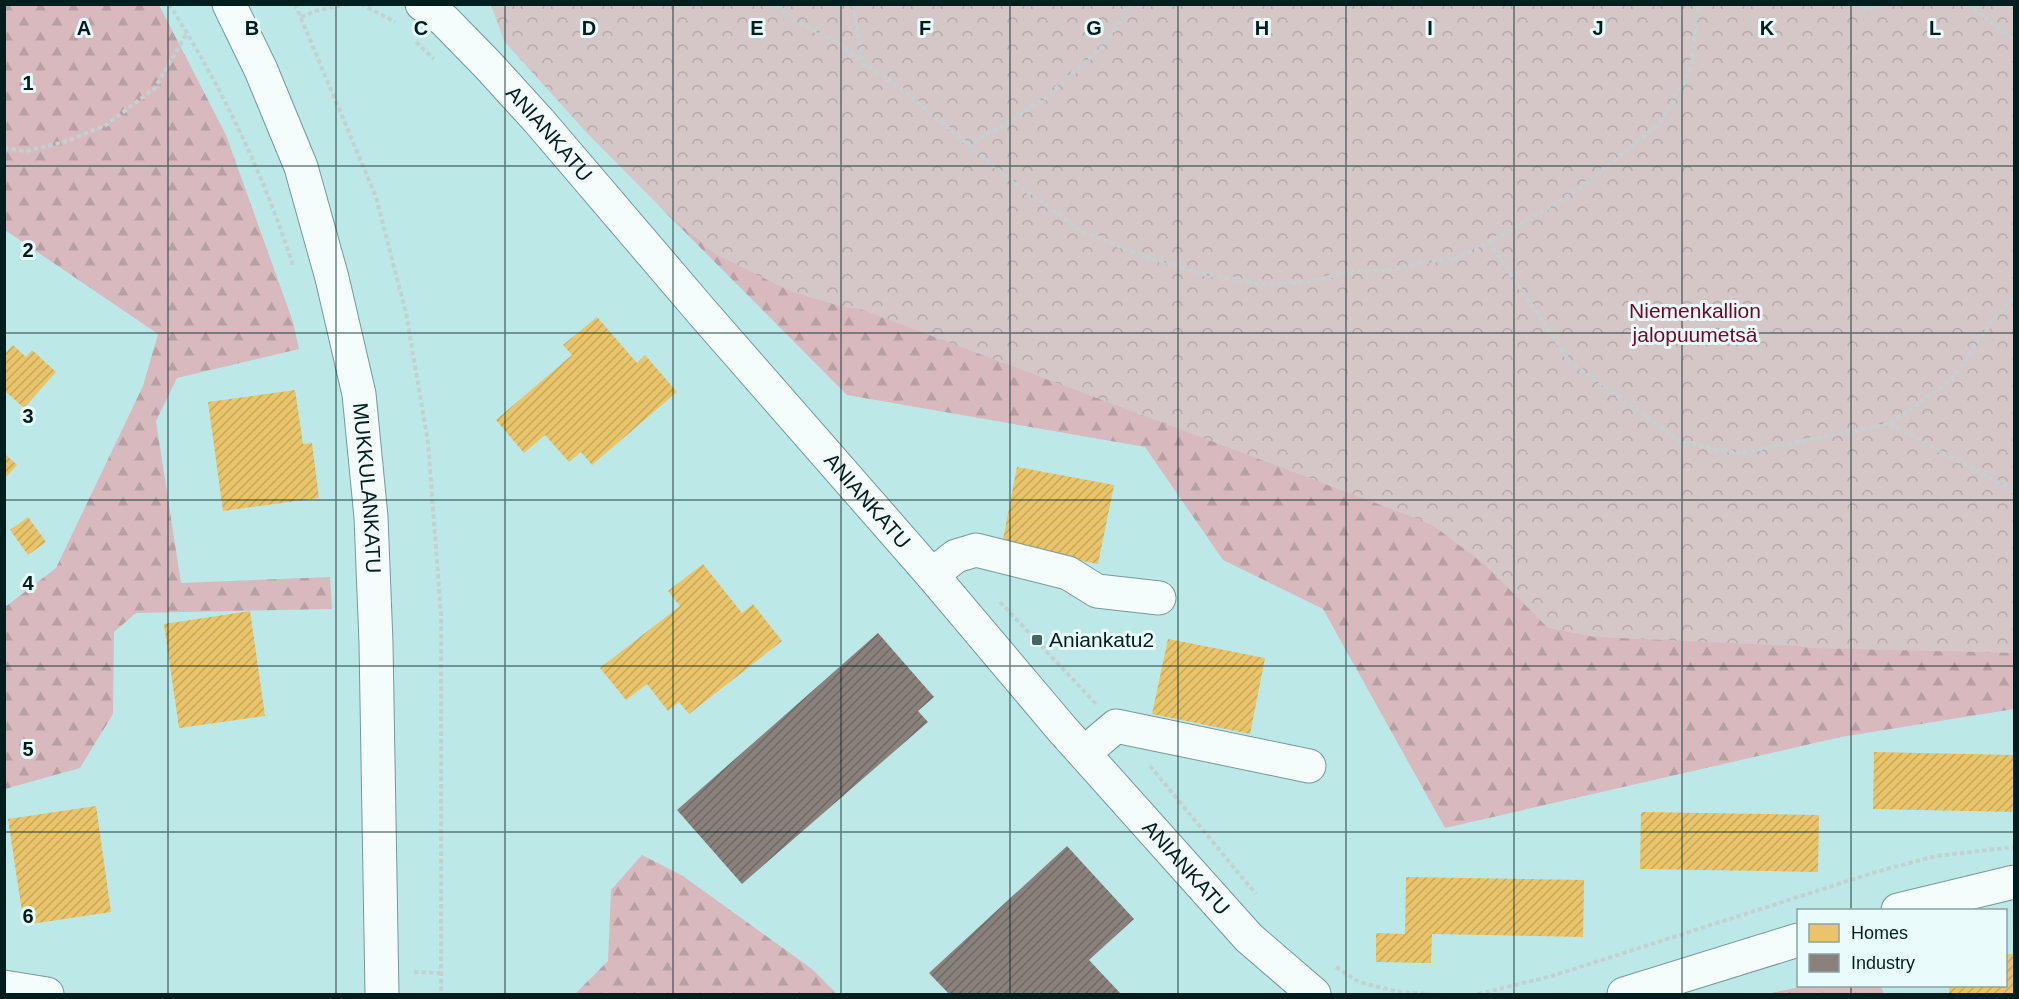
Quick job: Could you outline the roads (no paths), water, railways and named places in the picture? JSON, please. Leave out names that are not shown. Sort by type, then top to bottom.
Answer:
[{"type":"street","name":"MUKKULANKATU","points":[[229,4],[261,70],[302,167],[332,278],[359,394],[371,517],[376,654],[382,994]]},
{"type":"street","name":"ANIANKATU","points":[[422,4],[444,20],[487,64],[1084,753],[1249,938],[1314,994]]},
{"type":"street","points":[[932,575],[956,556],[976,550],[1068,573],[1097,591],[1159,597]]},
{"type":"street","points":[[1084,753],[1116,726],[1309,766]]},
{"type":"street","points":[[1902,909],[2014,882]]},
{"type":"street","points":[[1624,994],[1797,940]]},
{"type":"street","points":[[4,987],[47,994]]},
{"type":"place","name":"Aniankatu2","points":[[1037,640]]},
{"type":"park label","name":"Niemenkallion jalopuumetsä","points":[[1695,323]]}]
